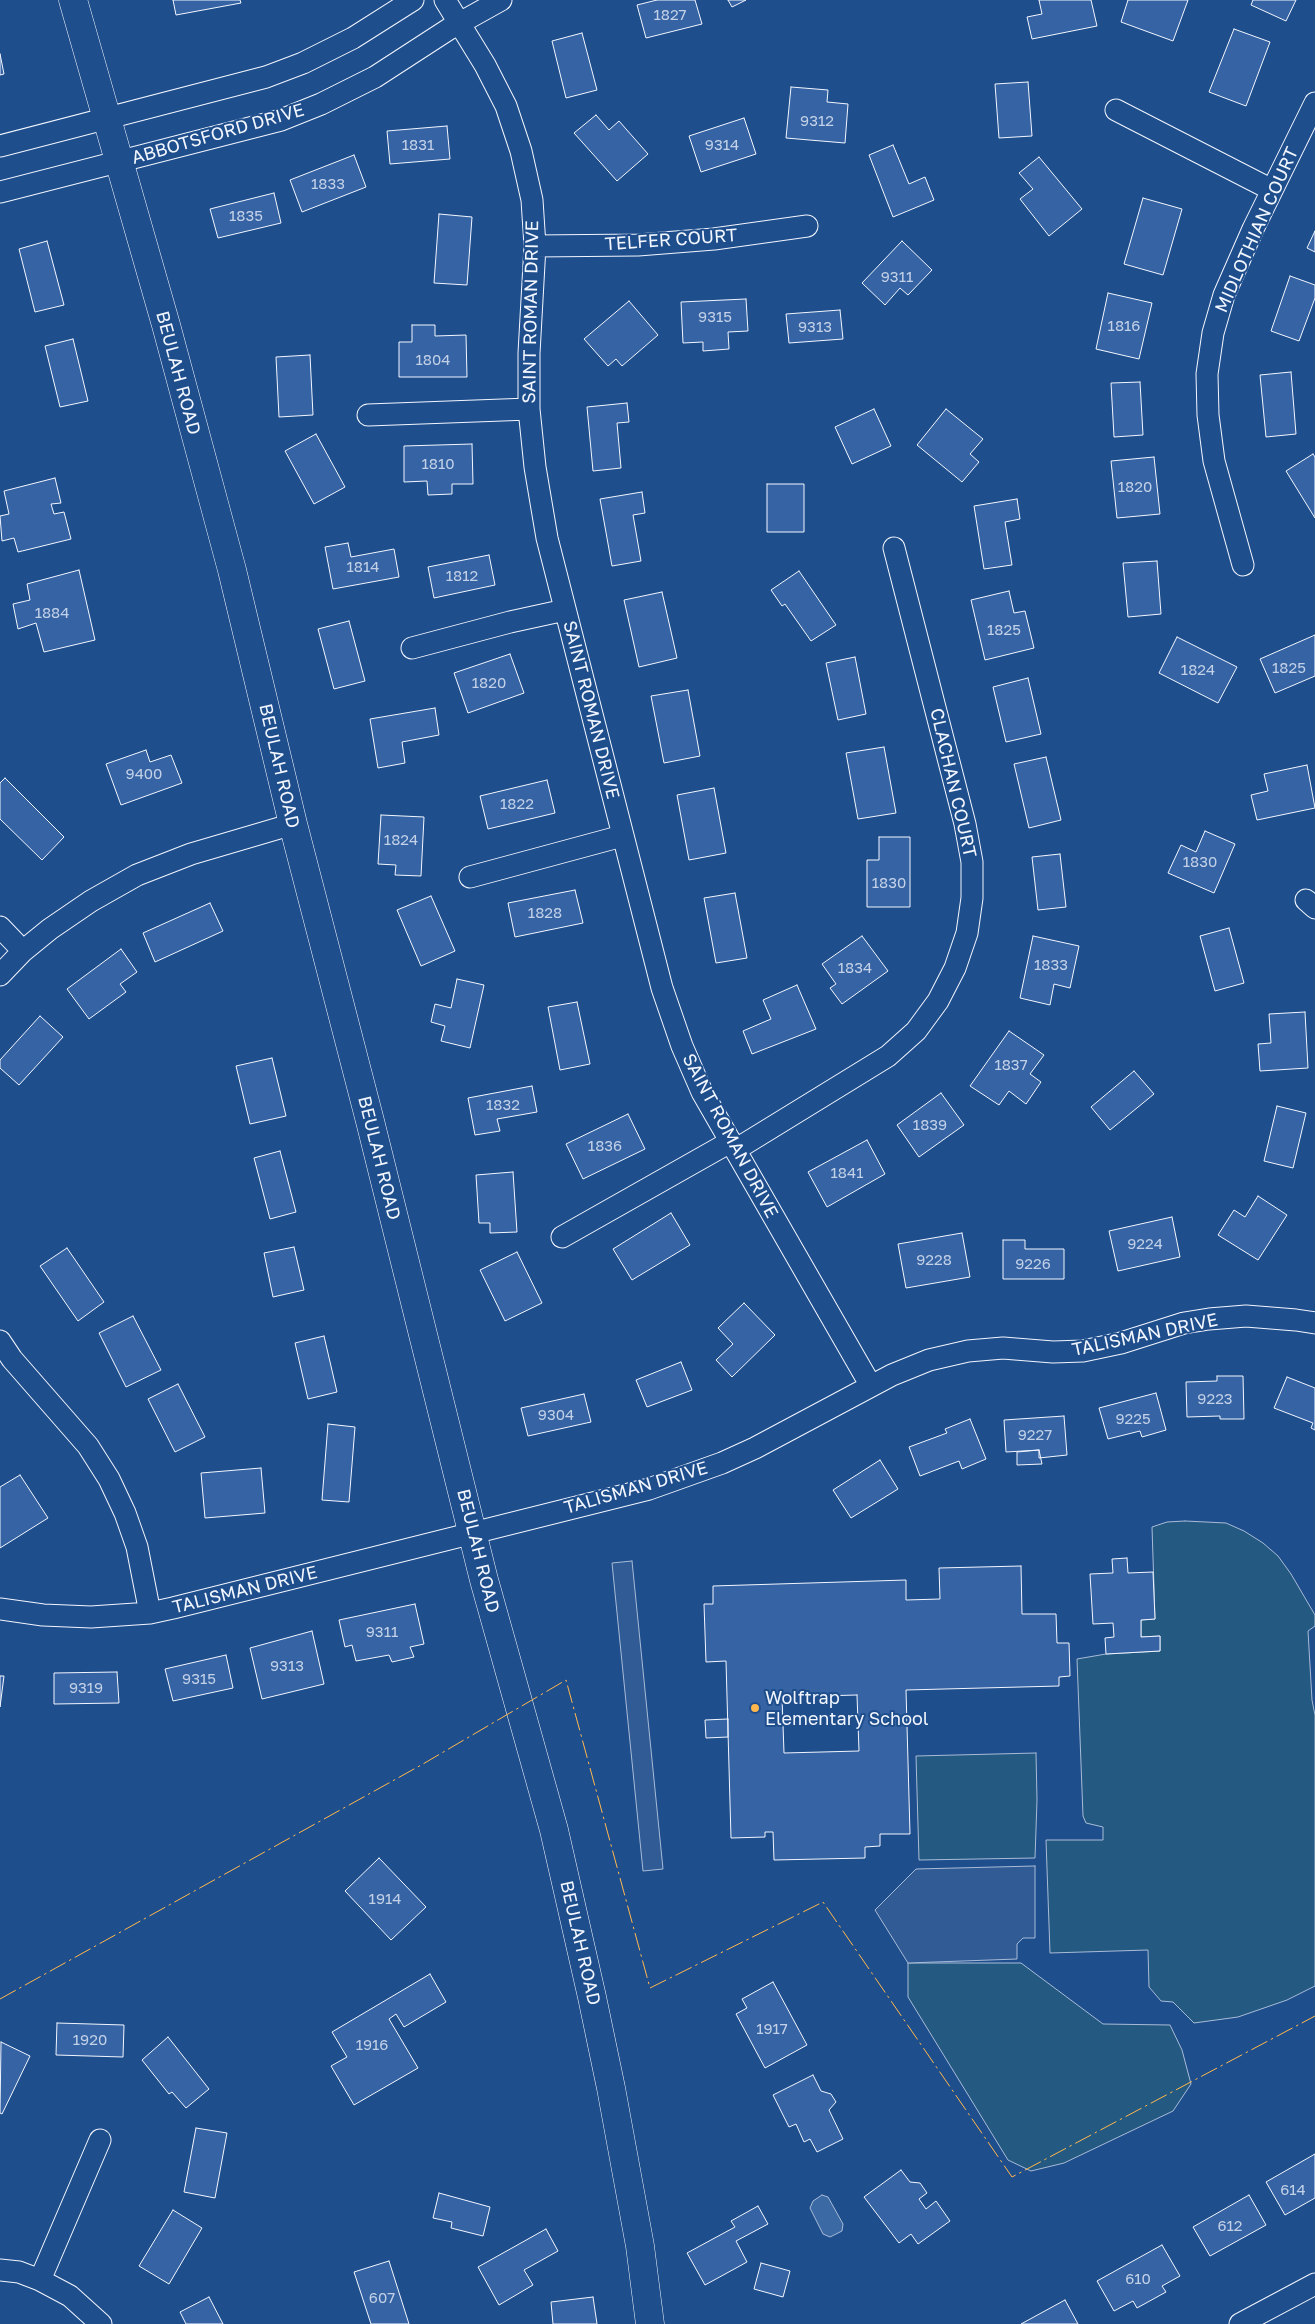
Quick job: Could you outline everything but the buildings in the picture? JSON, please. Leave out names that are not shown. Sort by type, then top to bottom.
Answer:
[{"type":"main road","name":"BEULAH ROAD","points":[[73,0],[120,162],[232,570],[293,824],[373,1130],[473,1533],[554,1830],[590,1989],[636,2218],[650,2324]]},
{"type":"street","points":[[0,146],[266,77],[353,38],[413,0]]},
{"type":"street","name":"SAINT ROMAN DRIVE","points":[[445,0],[485,65],[506,106],[521,151],[532,200],[535,246],[529,353],[529,409],[535,467],[547,538],[662,988],[682,1046],[702,1092],[871,1386]]},
{"type":"street","name":"ABBOTSFORD DRIVE","points":[[0,192],[281,120],[321,104],[375,77],[501,0]]},
{"type":"street","name":"MIDLOTHIAN COURT","points":[[1243,565],[1214,461],[1208,416],[1207,374],[1213,333],[1224,294],[1315,103]]},
{"type":"street","points":[[1116,110],[1272,190]]},
{"type":"street","name":"TELFER COURT","points":[[535,246],[648,244],[724,238],[807,226]]},
{"type":"street","points":[[368,415],[406,412],[529,409]]},
{"type":"street","name":"CLACHAN COURT","points":[[562,1237],[733,1146],[867,1070],[895,1050],[916,1031],[938,1001],[955,968],[967,933],[972,898],[972,862],[965,824],[894,548]]},
{"type":"street","points":[[412,648],[510,622],[565,610]]},
{"type":"street","points":[[0,975],[23,951],[69,916],[137,875],[191,854],[293,824]]},
{"type":"street","points":[[470,877],[622,836]]},
{"type":"street","points":[[0,927],[23,951]]},
{"type":"street","name":"TALISMAN DRIVE","points":[[0,1609],[43,1615],[91,1617],[150,1612],[649,1488],[722,1463],[796,1428],[892,1374],[929,1360],[968,1351],[1003,1348],[1052,1352],[1083,1351],[1121,1343],[1184,1323],[1209,1318],[1246,1316],[1315,1323]]},
{"type":"street","points":[[0,1341],[12,1359],[88,1446],[109,1479],[125,1513],[137,1547],[150,1612]]},
{"type":"street","points":[[40,2280],[100,2140]]},
{"type":"street","points":[[0,2270],[19,2272],[40,2280],[70,2296],[100,2324]]},
{"type":"street","points":[[1240,2324],[1315,2284]]},
{"type":"shaded area","points":[[1167,1522],[1226,1523],[1244,1531],[1263,1543],[1278,1556],[1291,1574],[1315,1615],[1315,1626],[1308,1631],[1312,1700],[1315,1715],[1315,1986],[1287,2000],[1238,2017],[1194,2023],[1173,2002],[1161,2001],[1149,1987],[1148,1950],[1050,1953],[1046,1840],[1103,1840],[1103,1827],[1086,1823],[1083,1816],[1077,1659],[1106,1654],[1160,1651],[1160,1636],[1141,1637],[1141,1620],[1155,1619],[1152,1527]]},
{"type":"shaded area","points":[[632,1561],[663,1869],[643,1871],[612,1563]]},
{"type":"shaded area","points":[[1036,1753],[1035,1858],[919,1860],[916,1756]]},
{"type":"shaded area","points":[[1035,1866],[1035,1938],[1023,1938],[1017,1944],[1017,1959],[908,1963],[875,1910],[916,1869]]},
{"type":"shaded area","points":[[908,1963],[1021,1963],[1103,2024],[1170,2025],[1182,2050],[1191,2084],[1173,2111],[1064,2163],[1031,2171],[1008,2160],[908,1997]]},
{"type":"shaded area","points":[[822,2195],[828,2197],[843,2224],[842,2231],[830,2237],[823,2234],[810,2208],[813,2201]]},
{"type":"power","points":[[0,1999],[423,1764],[566,1680],[650,1988],[823,1902],[1012,2177],[1315,2016]]},
{"type":"place","name":"Wolftrap Elementary School","points":[[755,1708]]}]
